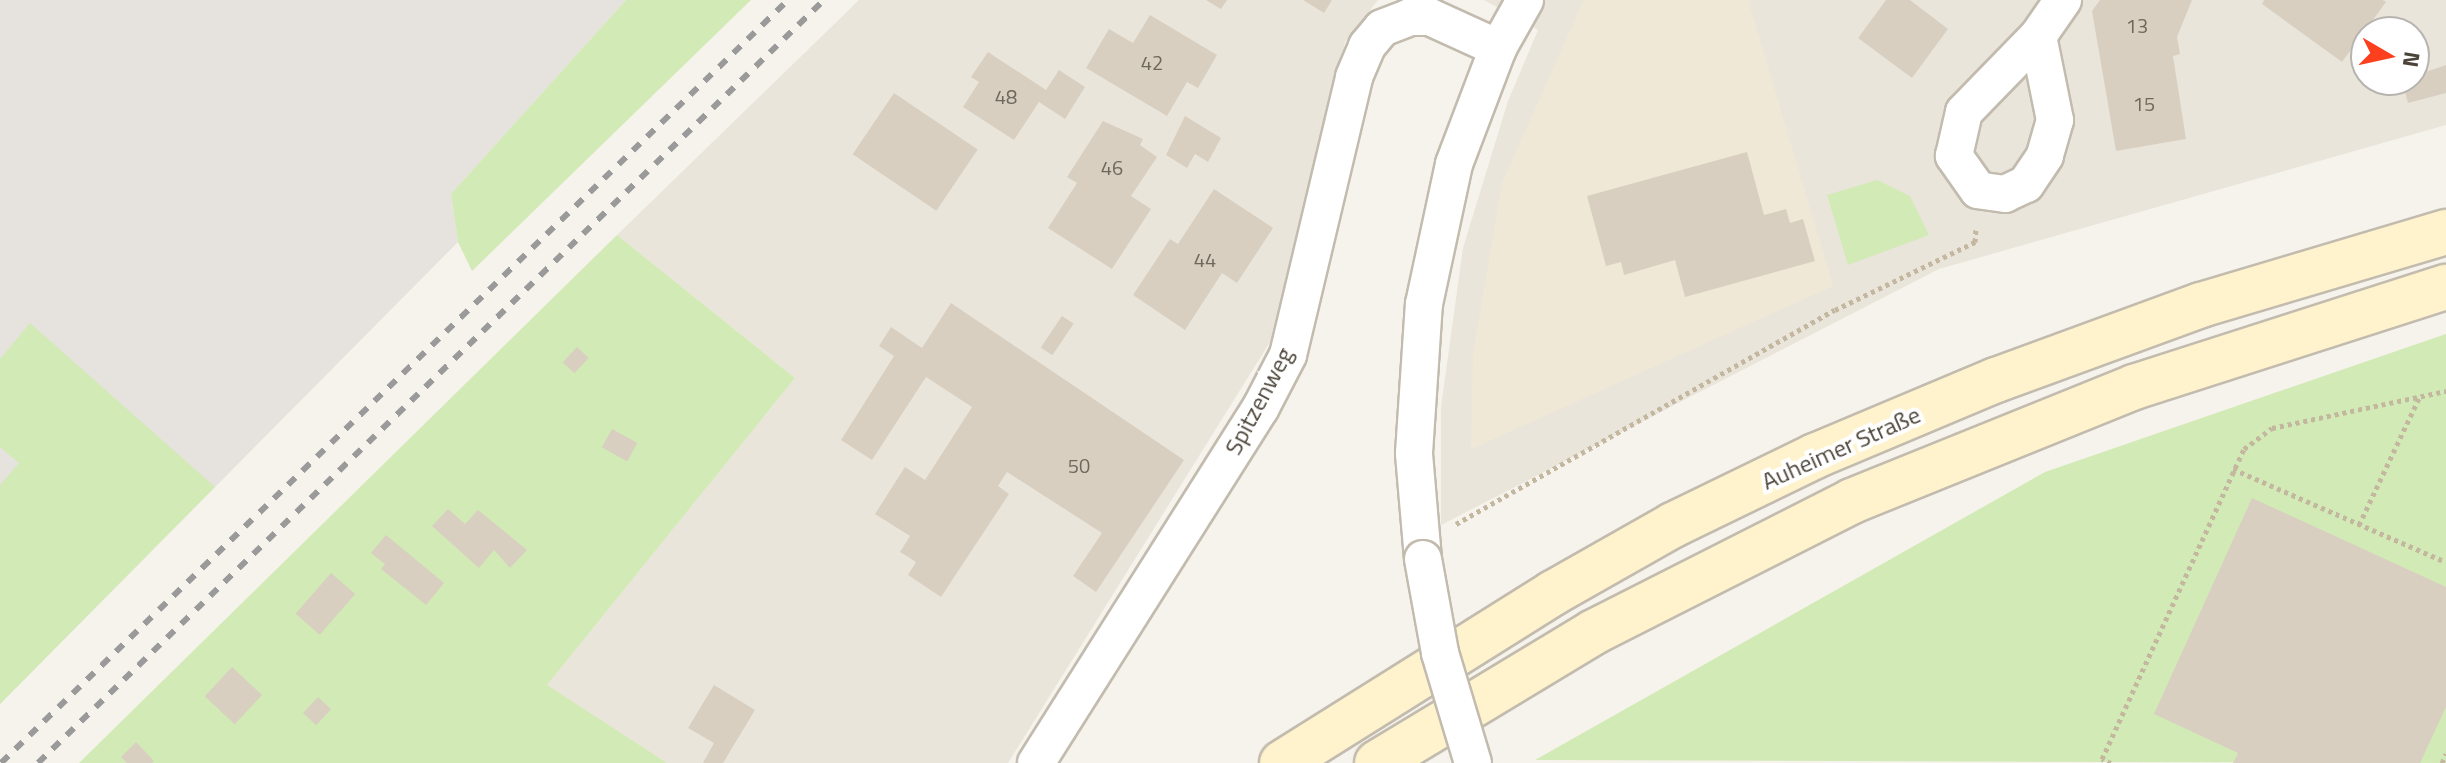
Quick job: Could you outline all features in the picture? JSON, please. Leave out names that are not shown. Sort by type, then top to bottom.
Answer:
[{"type":"main road","name":"Auheimer Straße","points":[[1282,763],[1553,593],[1673,525],[1815,456],[1996,380],[2201,305],[2446,232]]},
{"type":"main road","points":[[1377,763],[1594,632],[1852,501],[2134,387],[2446,287]]},
{"type":"street","points":[[1473,763],[1440,653],[1422,552],[1414,453],[1424,304],[1454,164],[1498,48],[1525,0]]},
{"type":"street","points":[[2038,36],[2055,120],[2045,156],[2026,184],[2005,194],[1978,190],[1954,156],[1956,133],[1964,112],[2038,36],[2063,0]]},
{"type":"street","name":"Spitzenweg","points":[[1036,763],[1260,409],[1288,355],[1354,77],[1367,46],[1382,28],[1410,17],[1430,17],[1498,48]]},
{"type":"path","points":[[1422,552],[1835,310],[1975,242],[1978,190]]},
{"type":"path","points":[[2111,763],[2102,759],[2244,449],[2272,428],[2446,391]]},
{"type":"path","points":[[2359,525],[2421,395]]},
{"type":"path","points":[[2233,469],[2446,562]]},
{"type":"path","points":[[2442,763],[2446,754]]},
{"type":"shaded area","points":[[0,0],[626,0],[451,194],[458,242],[0,704]]},
{"type":"shaded area","points":[[859,0],[1378,0],[1345,42],[1270,342],[1008,763],[667,763],[546,686],[795,378],[617,235]]},
{"type":"shaded area","points":[[1484,0],[2446,0],[2446,125],[1939,269],[1441,525],[1441,407],[1463,248],[1508,101],[1538,30]]},
{"type":"shaded area","points":[[1584,0],[1748,0],[1833,286],[1471,449],[1473,355],[1502,183]]},
{"type":"green space","points":[[626,0],[751,0],[472,271],[458,242],[451,194]]},
{"type":"green space","points":[[1877,180],[1910,196],[1929,235],[1848,265],[1827,195]]},
{"type":"green space","points":[[617,235],[795,378],[547,685],[667,763],[79,763]]},
{"type":"green space","points":[[30,323],[215,487],[0,704],[0,485],[19,463],[0,447],[0,359]]},
{"type":"green space","points":[[2446,334],[2446,763],[1535,760],[2045,472]]},
{"type":"building","points":[[1206,0],[1227,0],[1221,9]]},
{"type":"building","points":[[1303,0],[1332,0],[1324,13]]},
{"type":"building","points":[[1886,0],[1910,0],[1948,29],[1912,78],[1858,38]]},
{"type":"building","points":[[2100,0],[2192,0],[2177,37],[2180,54],[2173,56],[2186,139],[2116,151],[2092,11]]},
{"type":"building","points":[[2264,0],[2386,2],[2376,16],[2350,16],[2350,51],[2342,62],[2262,4]]},
{"type":"building","points":[[1150,15],[1217,55],[1198,88],[1187,82],[1167,116],[1086,68],[1109,29],[1133,43]]},
{"type":"building","points":[[988,52],[1046,90],[1059,70],[1085,87],[1065,119],[1039,102],[1014,140],[963,107],[979,82],[971,77]]},
{"type":"building","points":[[2446,65],[2446,93],[2408,103],[2406,96],[2430,96],[2430,70]]},
{"type":"building","points":[[894,93],[978,149],[936,211],[853,154]]},
{"type":"building","points":[[1185,116],[1221,138],[1208,162],[1195,154],[1187,168],[1166,155]]},
{"type":"building","points":[[1103,121],[1143,139],[1140,145],[1157,157],[1131,196],[1151,209],[1112,269],[1048,228],[1077,183],[1067,177]]},
{"type":"building","points":[[1747,152],[1764,215],[1786,209],[1790,223],[1803,219],[1815,261],[1685,297],[1675,260],[1624,275],[1621,262],[1606,266],[1587,196]]},
{"type":"building","points":[[1214,189],[1273,228],[1237,283],[1222,273],[1185,330],[1133,295],[1170,239],[1178,244]]},
{"type":"building","points":[[951,303],[1184,460],[1096,592],[1073,576],[1102,533],[1007,472],[998,486],[1009,494],[941,597],[908,575],[916,562],[900,552],[910,536],[875,514],[905,467],[925,480],[972,407],[926,377],[872,460],[841,440],[894,356],[879,346],[891,327],[922,348]]},
{"type":"building","points":[[1062,316],[1074,324],[1052,355],[1041,348]]},
{"type":"building","points":[[577,347],[589,358],[574,373],[563,362]]},
{"type":"building","points":[[612,429],[637,443],[627,461],[602,447]]},
{"type":"building","points":[[2252,498],[2446,587],[2446,707],[2420,763],[2233,763],[2238,753],[2154,714]]},
{"type":"building","points":[[448,509],[465,524],[478,510],[527,550],[510,568],[494,550],[479,568],[432,526]]},
{"type":"building","points":[[386,535],[444,583],[426,605],[381,569],[385,564],[371,553]]},
{"type":"building","points":[[331,573],[355,594],[320,635],[296,614]]},
{"type":"building","points":[[232,667],[262,695],[235,724],[205,696]]},
{"type":"building","points":[[714,685],[755,710],[723,763],[703,763],[714,743],[688,728]]},
{"type":"building","points":[[318,697],[331,709],[316,725],[303,713]]},
{"type":"building","points":[[136,742],[154,761],[152,763],[127,763],[121,757]]},
{"type":"railway","points":[[1,763],[788,0]]},
{"type":"railway","points":[[38,763],[824,0]]}]
